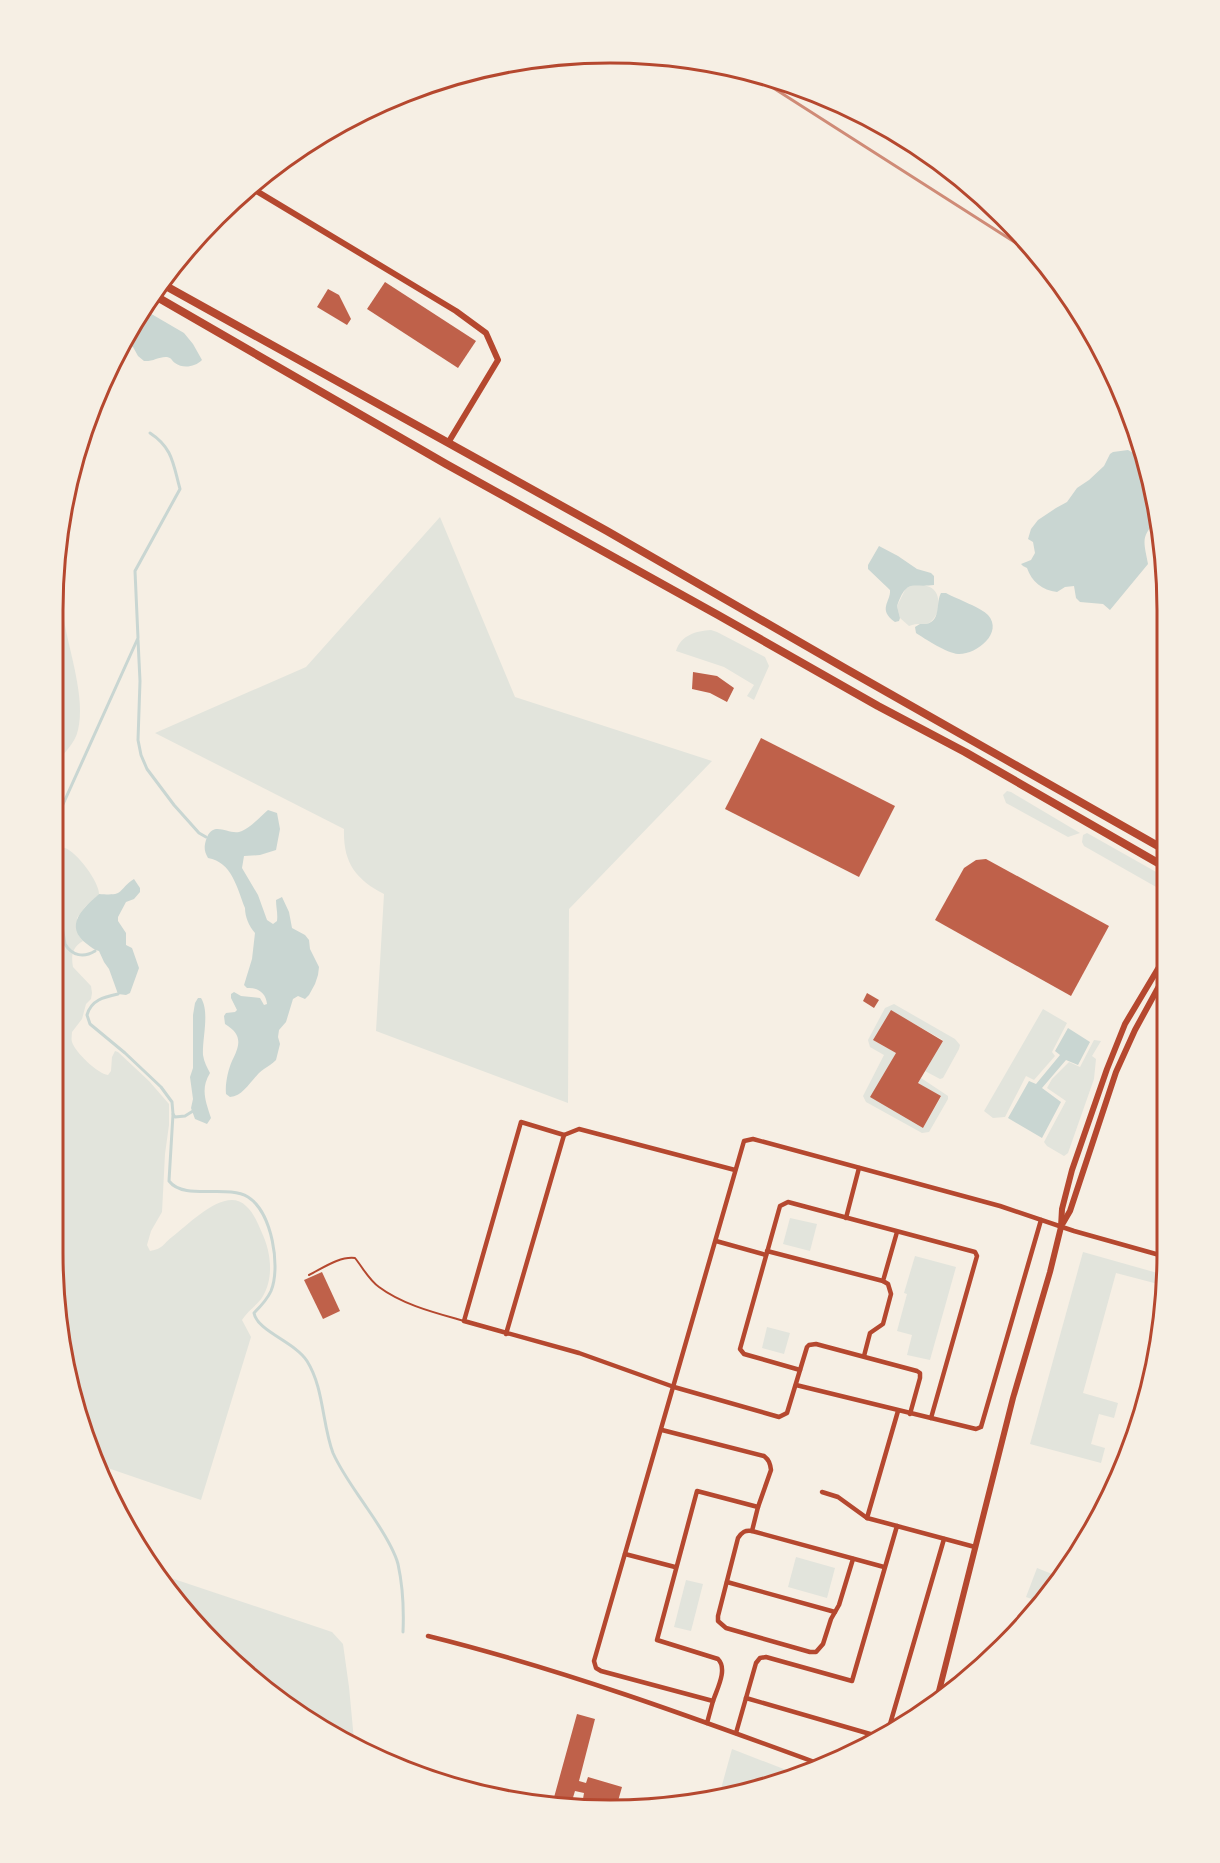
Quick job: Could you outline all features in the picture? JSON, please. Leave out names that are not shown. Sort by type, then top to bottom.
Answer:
[{"type":"highway","points":[[168,287],[607,531],[1157,845]]},
{"type":"highway","points":[[160,299],[446,464],[878,706],[965,752],[1157,862]]},
{"type":"street","points":[[258,192],[456,310],[486,333],[498,360],[448,443]]},
{"type":"street","points":[[939,1690],[1013,1398],[1050,1272],[1072,1170],[1125,1024],[1157,969]]},
{"type":"street","points":[[1061,1227],[1070,1211],[1116,1072],[1157,990]]},
{"type":"street","points":[[735,1170],[579,1129],[564,1135],[521,1122],[464,1321],[579,1353],[674,1387],[779,1417],[787,1413],[807,1347],[813,1344],[920,1373],[910,1414]]},
{"type":"street","points":[[506,1334],[564,1135]]},
{"type":"street","points":[[713,1701],[601,1671],[596,1668],[594,1661],[716,1241],[742,1143],[746,1139],[753,1139],[1000,1206],[1061,1227],[1157,1254]]},
{"type":"street","points":[[846,1218],[859,1168]]},
{"type":"street","points":[[800,1370],[744,1354],[740,1349],[780,1206],[785,1202],[975,1252],[977,1255],[931,1418]]},
{"type":"street","points":[[796,1385],[976,1429],[982,1425],[1041,1220]]},
{"type":"street","points":[[883,1281],[897,1232]]},
{"type":"street","points":[[716,1241],[888,1284],[891,1294],[883,1324],[870,1333],[864,1356]]},
{"type":"street","points":[[867,1518],[898,1411]]},
{"type":"street","points":[[662,1430],[764,1456],[768,1460],[771,1470],[752,1531]]},
{"type":"street","points":[[707,1723],[723,1668],[720,1661],[657,1640],[697,1491],[758,1507]]},
{"type":"street","points":[[822,1492],[838,1497],[867,1518],[975,1547]]},
{"type":"street","points":[[736,1733],[756,1663],[760,1658],[766,1657],[852,1681],[897,1526]]},
{"type":"street","points":[[853,1559],[839,1605],[823,1644],[816,1652],[721,1625],[718,1616],[738,1538],[746,1530],[752,1531],[853,1559],[884,1568]]},
{"type":"street","points":[[890,1723],[944,1539]]},
{"type":"street","points":[[625,1554],[675,1568]]},
{"type":"street","points":[[727,1582],[835,1612]]},
{"type":"street","points":[[428,1636],[508,1656],[811,1761]]},
{"type":"street","points":[[746,1698],[871,1734]]},
{"type":"lane","points":[[309,1275],[349,1257],[355,1258],[379,1287],[398,1298],[432,1312],[464,1321]]},
{"type":"shaded area","points":[[150,313],[184,333],[202,360],[185,367],[167,357],[144,361],[133,347],[130,347]]},
{"type":"shaded area","points":[[1128,450],[1134,453],[1150,528],[1145,540],[1148,564],[1110,610],[1103,604],[1080,602],[1076,598],[1074,586],[1065,587],[1057,592],[1042,587],[1021,564],[1031,560],[1035,553],[1033,542],[1028,539],[1031,529],[1038,520],[1067,502],[1077,488],[1104,466],[1113,452]]},
{"type":"shaded area","points":[[440,517],[515,697],[712,761],[569,909],[568,1103],[376,1031],[384,894],[365,882],[353,868],[346,851],[344,829],[155,733],[306,667]]},
{"type":"shaded area","points":[[879,546],[917,569],[934,576],[934,585],[911,586],[904,591],[897,606],[900,618],[895,622],[886,609],[890,590],[868,569]]},
{"type":"shaded area","points":[[916,584],[928,586],[935,591],[939,610],[932,621],[909,626],[900,618],[897,606],[906,588]]},
{"type":"shaded area","points":[[941,593],[946,593],[988,615],[993,629],[986,642],[980,647],[965,653],[953,653],[916,633],[915,627],[927,624],[935,618]]},
{"type":"shaded area","points":[[63,613],[80,704],[78,730],[63,755]]},
{"type":"shaded area","points":[[711,630],[765,657],[769,666],[754,700],[747,696],[754,685],[724,667],[676,651],[681,641],[690,635]]},
{"type":"shaded area","points":[[1007,791],[1080,833],[1068,837],[1006,803],[1003,795]]},
{"type":"shaded area","points":[[268,810],[277,813],[280,829],[276,850],[260,855],[244,856],[242,868],[258,895],[267,920],[273,924],[277,921],[276,900],[282,897],[289,912],[292,928],[309,940],[310,949],[319,967],[318,975],[305,999],[298,996],[293,999],[286,1022],[279,1030],[280,1044],[276,1060],[260,1072],[244,1090],[230,1097],[226,1094],[226,1082],[238,1045],[235,1032],[225,1024],[226,1013],[237,1010],[231,994],[234,992],[241,996],[260,998],[264,1005],[267,1004],[261,992],[244,985],[252,959],[255,933],[248,921],[233,877],[223,865],[208,858],[205,845],[213,830],[242,831]]},
{"type":"shaded area","points":[[1087,833],[1157,872],[1157,887],[1084,846],[1083,835]]},
{"type":"shaded area","points":[[63,848],[81,861],[95,882],[99,894],[77,918],[79,936],[83,941],[73,952],[73,967],[91,986],[92,993],[82,1019],[72,1032],[72,1042],[87,1062],[108,1075],[111,1071],[112,1057],[115,1051],[118,1052],[149,1081],[169,1104],[162,1212],[151,1231],[147,1245],[150,1251],[160,1248],[208,1209],[228,1200],[238,1201],[254,1215],[268,1248],[269,1281],[261,1299],[242,1320],[251,1337],[201,1500],[108,1468],[92,1429],[74,1360],[64,1289],[63,1253]]},
{"type":"shaded area","points":[[134,879],[140,892],[134,899],[126,902],[118,917],[126,933],[126,945],[132,948],[139,968],[130,993],[126,995],[118,994],[109,969],[99,951],[80,937],[76,931],[76,924],[82,911],[99,894],[120,892]]},
{"type":"shaded area","points":[[198,998],[201,998],[204,1004],[203,1055],[210,1073],[205,1085],[206,1101],[211,1118],[207,1124],[195,1119],[191,1108],[193,1099],[190,1077],[193,1068],[193,1015]]},
{"type":"shaded area","points":[[894,1004],[955,1039],[960,1045],[943,1078],[940,1079],[925,1071],[943,1040],[891,1011],[873,1040],[896,1053],[871,1097],[923,1128],[941,1097],[918,1083],[921,1078],[948,1096],[929,1132],[922,1133],[866,1102],[863,1096],[884,1055],[870,1047],[868,1040],[885,1008]]},
{"type":"shaded area","points":[[1043,1009],[1067,1023],[1052,1052],[1055,1056],[1034,1080],[1026,1076],[1005,1117],[993,1118],[984,1111]]},
{"type":"shaded area","points":[[1068,1028],[1090,1042],[1078,1065],[1066,1060],[1042,1088],[1061,1102],[1042,1138],[1008,1118],[1029,1081],[1036,1084],[1060,1055],[1055,1051]]},
{"type":"shaded area","points":[[1094,1040],[1101,1041],[1092,1056],[1096,1059],[1094,1079],[1068,1153],[1064,1156],[1044,1142],[1066,1101],[1047,1088],[1052,1079],[1069,1062],[1080,1067]]},
{"type":"shaded area","points":[[790,1218],[817,1224],[810,1251],[783,1244]]},
{"type":"shaded area","points":[[1083,1252],[1156,1273],[1156,1284],[1116,1273],[1083,1393],[1118,1403],[1114,1418],[1099,1414],[1091,1444],[1105,1448],[1101,1463],[1030,1444]]},
{"type":"shaded area","points":[[915,1256],[956,1267],[930,1360],[907,1355],[912,1335],[897,1331],[907,1294],[904,1293]]},
{"type":"shaded area","points":[[767,1327],[790,1333],[784,1354],[762,1348]]},
{"type":"shaded area","points":[[796,1557],[835,1568],[827,1598],[788,1587]]},
{"type":"shaded area","points":[[1037,1568],[1052,1574],[1033,1599],[1026,1597]]},
{"type":"shaded area","points":[[170,1578],[332,1632],[343,1644],[354,1736],[306,1708],[249,1664],[199,1614]]},
{"type":"shaded area","points":[[686,1580],[703,1584],[691,1631],[674,1627]]},
{"type":"shaded area","points":[[732,1749],[787,1770],[752,1781],[721,1788]]},
{"type":"building","points":[[385,282],[476,341],[458,368],[367,309]]},
{"type":"building","points":[[328,289],[339,295],[351,319],[347,325],[317,307]]},
{"type":"building","points":[[693,672],[717,676],[734,688],[727,702],[710,693],[692,689]]},
{"type":"building","points":[[761,738],[895,806],[859,877],[725,809]]},
{"type":"building","points":[[986,859],[1109,926],[1071,996],[935,920],[964,868],[976,860]]},
{"type":"building","points":[[867,993],[879,1000],[874,1008],[863,1001]]},
{"type":"building","points":[[891,1010],[943,1041],[918,1083],[941,1096],[923,1128],[870,1097],[896,1053],[873,1040]]},
{"type":"building","points":[[322,1272],[340,1311],[323,1319],[304,1280]]},
{"type":"building","points":[[577,1714],[595,1719],[579,1781],[586,1783],[588,1777],[622,1787],[618,1800],[584,1799],[584,1793],[575,1791],[573,1799],[554,1797]]},
{"type":"waterway","points":[[63,804],[138,638],[135,571],[180,489],[168,451],[150,433]]},
{"type":"waterway","points":[[138,640],[140,681],[138,740],[141,755],[147,769],[174,805],[199,833],[206,837]]},
{"type":"waterway","points":[[63,932],[65,944],[71,951],[78,955],[87,955],[95,951]]},
{"type":"waterway","points":[[118,994],[103,998],[92,1006],[87,1015],[90,1024],[161,1087],[172,1102],[175,1117],[185,1116],[193,1111]]},
{"type":"waterway","points":[[173,1114],[169,1181],[185,1190],[239,1193],[256,1204],[263,1215],[272,1241],[274,1281],[268,1297],[254,1313],[262,1325],[301,1354],[313,1372],[333,1453],[396,1558],[402,1590],[403,1632]]},
{"type":"railway","points":[[774,89],[1015,242]]}]
